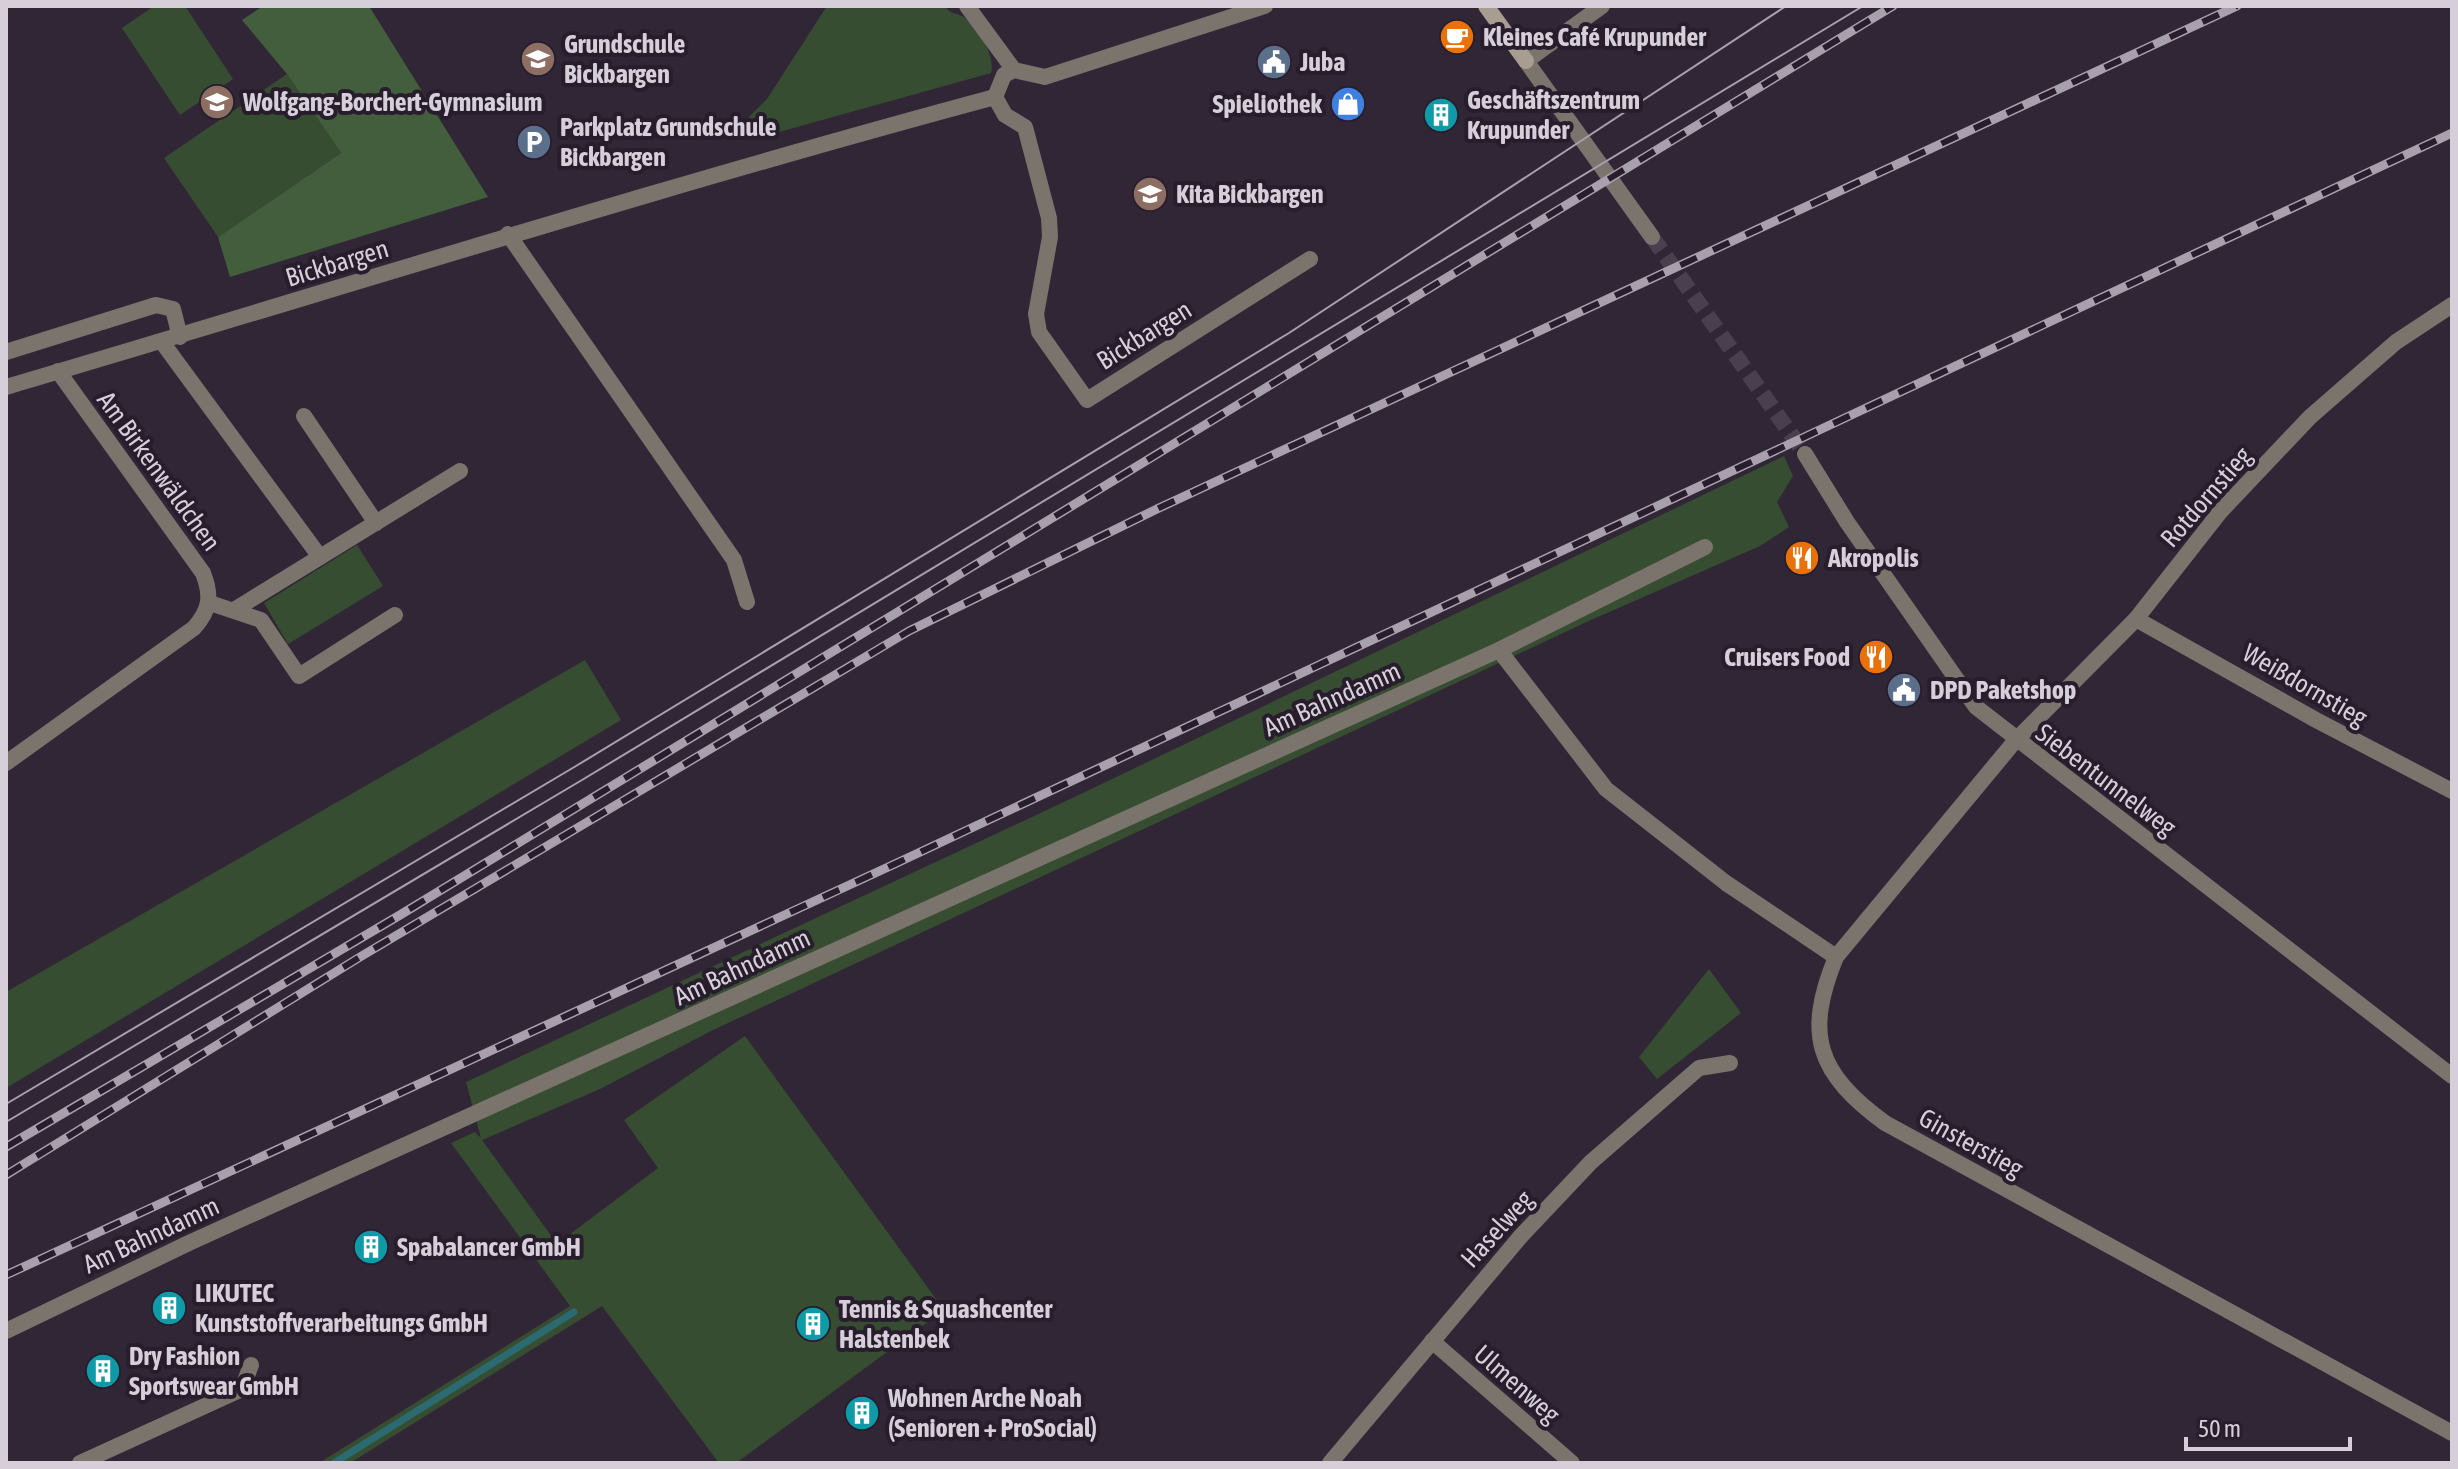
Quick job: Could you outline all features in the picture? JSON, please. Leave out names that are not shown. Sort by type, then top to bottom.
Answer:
[{"type":"street","points":[[967,6],[1014,70]]},
{"type":"street","points":[[1486,6],[1652,237]]},
{"type":"street","points":[[1526,61],[1602,6]]},
{"type":"street","points":[[995,97],[1004,75],[1014,70],[1045,77],[1258,8]]},
{"type":"street","name":"Bickbargen","points":[[6,387],[180,337],[508,234],[995,97],[1005,115],[1025,127],[1049,218],[1050,237],[1036,314],[1039,332],[1087,400],[1310,259]]},
{"type":"street","points":[[508,234],[734,560],[747,602]]},
{"type":"street","points":[[6,352],[156,305],[173,309],[180,337]]},
{"type":"street","name":"Rotdornstieg","points":[[2015,741],[2136,619],[2220,512],[2310,417],[2396,342],[2452,305]]},
{"type":"street","points":[[162,342],[320,557]]},
{"type":"street","name":"Am Birkenwäldchen","points":[[58,371],[203,573],[210,603]]},
{"type":"street","points":[[304,416],[376,523]]},
{"type":"street","name":"Siebentunnelweg","points":[[1805,454],[1847,522],[1968,697],[2015,741],[2452,1076]]},
{"type":"street","points":[[234,610],[460,471]]},
{"type":"street","name":"Am Bahndamm","points":[[6,1331],[205,1235],[1499,650],[1705,547]]},
{"type":"street","points":[[6,763],[194,628],[205,616],[210,603],[261,620],[299,676],[395,615]]},
{"type":"street","name":"Weißdornstieg","points":[[2136,619],[2316,720],[2452,791]]},
{"type":"street","points":[[1499,650],[1606,789],[1623,805],[1726,883],[1836,957]]},
{"type":"street","name":"Ginsterstieg","points":[[2015,741],[1836,957],[1822,991],[1817,1021],[1825,1057],[1840,1084],[1858,1103],[1885,1123],[2452,1433]]},
{"type":"street","name":"Haselweg","points":[[1330,1463],[1521,1236],[1591,1162],[1699,1068],[1730,1063]]},
{"type":"street","name":"Ulmenweg","points":[[1432,1341],[1572,1463]]},
{"type":"street","points":[[80,1463],[242,1389],[251,1365]]},
{"type":"green space","points":[[154,6],[185,6],[233,79],[180,115],[122,28]]},
{"type":"green space","points":[[263,6],[369,6],[488,197],[230,277],[218,237],[341,153],[287,74],[242,20]]},
{"type":"green space","points":[[827,6],[945,6],[950,12],[968,20],[979,33],[991,58],[991,73],[754,139],[746,120],[767,99]]},
{"type":"green space","points":[[287,74],[341,153],[218,237],[164,158]]},
{"type":"green space","points":[[1784,456],[1793,476],[1777,502],[1789,527],[1760,546],[1591,620],[711,1031],[600,1089],[482,1140],[557,1244],[658,1168],[624,1120],[745,1036],[944,1310],[736,1463],[719,1463],[602,1306],[350,1463],[319,1463],[570,1306],[451,1143],[475,1132],[481,1138],[466,1082],[1083,793]]},
{"type":"green space","points":[[357,545],[383,586],[288,644],[264,603]]},
{"type":"green space","points":[[585,660],[621,720],[6,1088],[6,992]]},
{"type":"green space","points":[[1709,969],[1741,1013],[1657,1079],[1639,1057]]},
{"type":"waterway","points":[[334,1463],[574,1312]]},
{"type":"tunnel","points":[[1652,237],[1805,454]]},
{"type":"tram line","points":[[6,1104],[576,766],[1289,333],[1786,6]]},
{"type":"tram line","points":[[6,1122],[582,780],[1863,6]]},
{"type":"railway","points":[[6,1147],[400,915],[1893,6]]},
{"type":"railway","points":[[6,1175],[360,957],[909,631],[1159,508],[2237,6]]},
{"type":"railway","points":[[6,1275],[899,862],[2452,133]]},
{"type":"place","name":"Kleines Café Krupunder","points":[[1457,37]]},
{"type":"place","name":"Grundschule Bickbargen","points":[[538,59]]},
{"type":"place","name":"Juba","points":[[1274,62]]},
{"type":"place","name":"Wolfgang-Borchert-Gymnasium","points":[[217,102]]},
{"type":"place","name":"Spieliothek","points":[[1348,104]]},
{"type":"place","name":"Geschäftszentrum Krupunder","points":[[1441,115]]},
{"type":"place","name":"Parkplatz Grundschule Bickbargen","points":[[534,142]]},
{"type":"place","name":"Kita Bickbargen","points":[[1150,194]]},
{"type":"place","name":"Akropolis","points":[[1802,558]]},
{"type":"place","name":"Cruisers Food","points":[[1876,657]]},
{"type":"place","name":"DPD Paketshop","points":[[1904,690]]},
{"type":"place","name":"Spabalancer GmbH","points":[[371,1247]]},
{"type":"place","name":"LIKUTEC Kunststoffverarbeitungs GmbH","points":[[169,1308]]},
{"type":"place","name":"Tennis & Squashcenter Halstenbek","points":[[813,1324]]},
{"type":"place","name":"Dry Fashion Sportswear GmbH","points":[[103,1371]]},
{"type":"place","name":"Wohnen Arche Noah (Senioren + ProSocial)","points":[[862,1413]]}]
